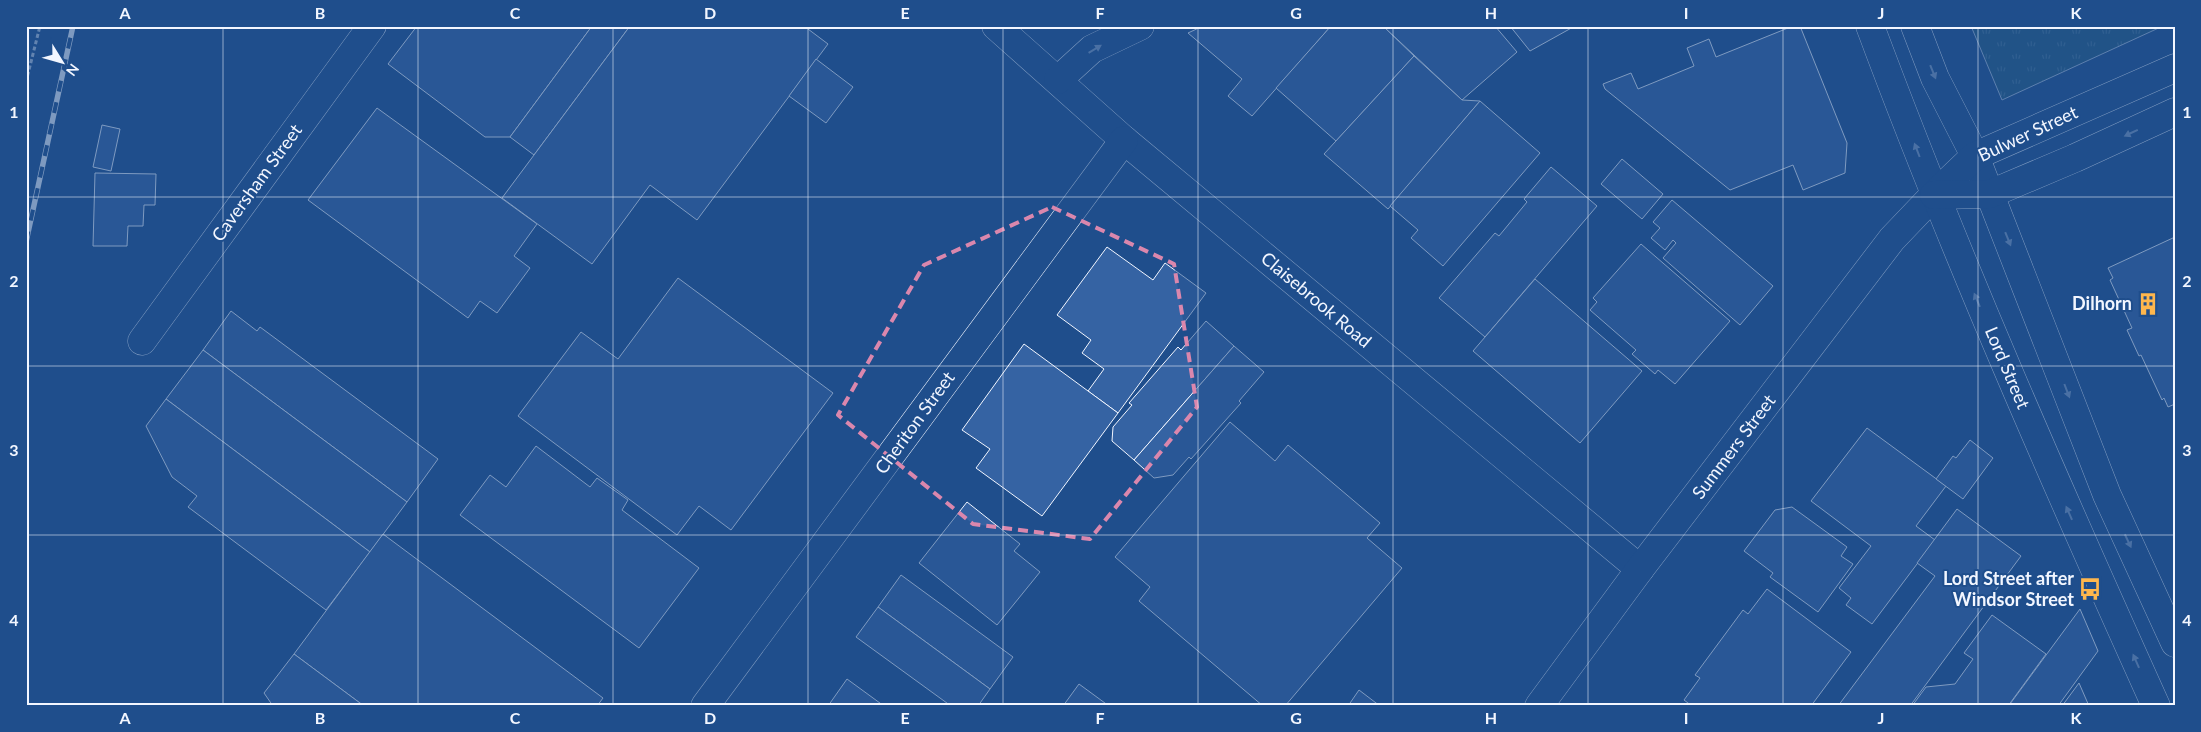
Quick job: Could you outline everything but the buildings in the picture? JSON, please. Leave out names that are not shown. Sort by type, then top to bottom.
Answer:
[{"type":"street","name":"Caversham Street","points":[[142,340],[372,26]]},
{"type":"street","name":"Claisebrook Road","points":[[996,26],[1124,140],[1640,570]]},
{"type":"street","points":[[1058,80],[1092,49],[1140,26]]},
{"type":"street","name":"Lord Street","points":[[1870,26],[1934,195],[2069,512],[2156,706]]},
{"type":"street","points":[[1915,26],[1935,78],[1975,156],[2107,495],[2175,643]]},
{"type":"street","name":"Bulwer Street","points":[[1934,195],[1975,156],[2175,68]]},
{"type":"street","points":[[1934,195],[1990,194],[2075,158],[2175,112]]},
{"type":"street","name":"Cheriton Street","points":[[705,706],[1124,140]]},
{"type":"street","name":"Summers Street","points":[[1540,706],[1640,570],[1892,239],[1934,195]]},
{"type":"path","points":[[26,82],[40,26]]},
{"type":"highlighted area","points":[[1052,207],[1174,264],[1197,407],[1090,539],[973,524],[838,415],[924,265]]},
{"type":"green space","points":[[1971,26],[2163,26],[2002,100]]},
{"type":"railway","points":[[26,242],[73,26]]},
{"type":"place","name":"Dilhorn","points":[[2148,304]]},
{"type":"place","name":"Lord Street after Windsor Street","points":[[2090,589]]}]
